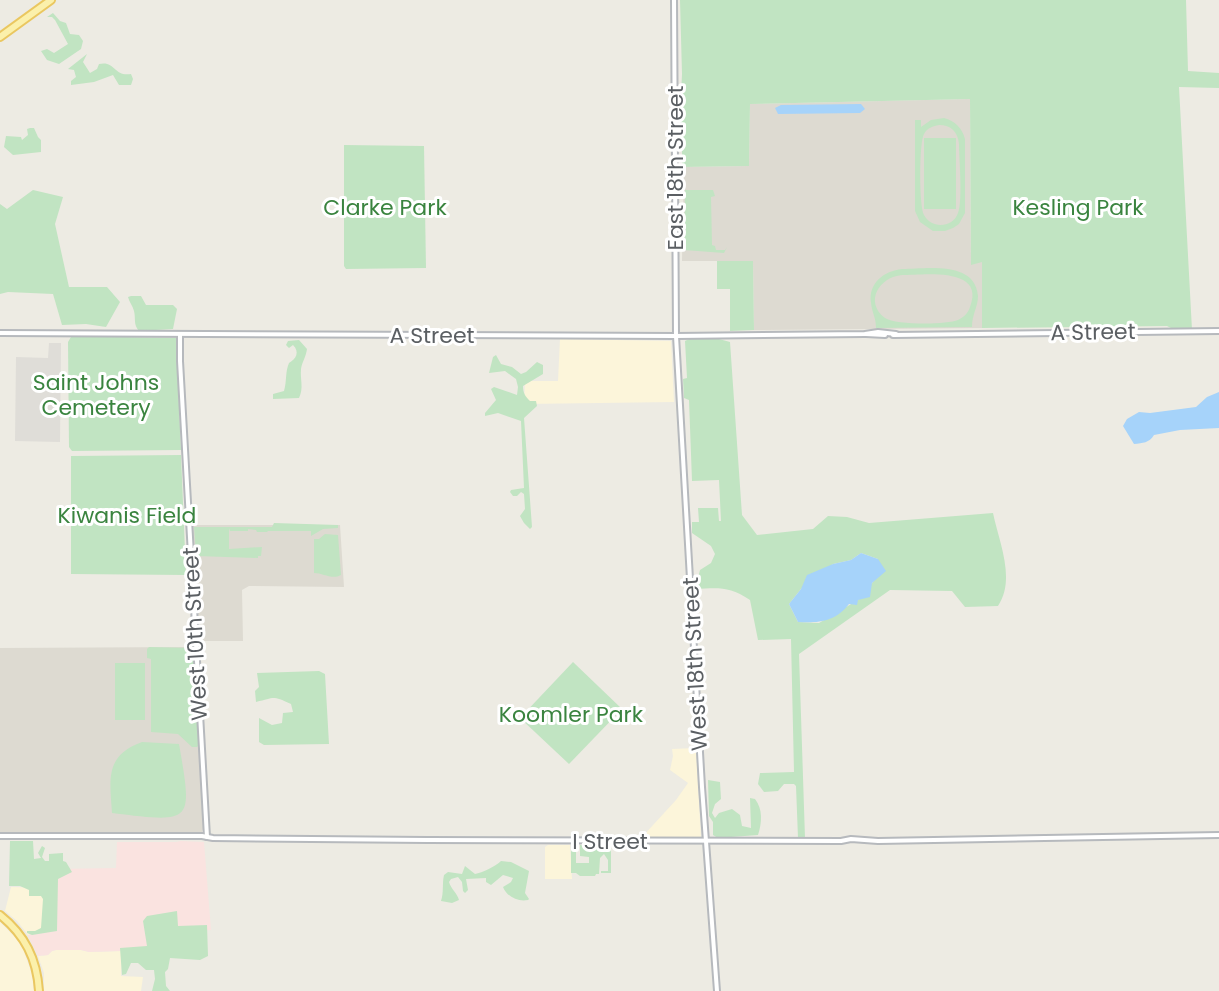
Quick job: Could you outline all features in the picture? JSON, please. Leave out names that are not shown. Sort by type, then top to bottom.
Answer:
[{"type":"main road","points":[[0,37],[51,0]]},
{"type":"main road","points":[[0,915],[26,943],[34,962],[39,991]]},
{"type":"street","name":"East 18th Street","points":[[674,0],[676,336]]},
{"type":"street","name":"A Street","points":[[0,333],[676,336],[1219,331]]},
{"type":"street","name":"West 10th Street","points":[[180,334],[207,837]]},
{"type":"street","name":"West 18th Street","points":[[676,336],[717,991]]},
{"type":"street","name":"I Street","points":[[0,836],[706,842],[1219,835]]},
{"type":"shaded area","points":[[970,99],[971,264],[982,261],[982,328],[754,330],[753,261],[682,261],[684,167],[749,166],[750,104]]},
{"type":"shaded area","points":[[560,339],[671,341],[674,402],[524,404],[525,381],[558,381]]},
{"type":"shaded area","points":[[49,343],[61,343],[60,442],[15,441],[16,357],[48,358]]},
{"type":"shaded area","points":[[194,525],[340,525],[344,587],[249,586],[242,590],[243,641],[200,641]]},
{"type":"shaded area","points":[[190,647],[193,650],[202,832],[0,833],[0,648]]},
{"type":"shaded area","points":[[696,748],[701,837],[642,837],[688,783],[670,770],[672,749]]},
{"type":"shaded area","points":[[117,842],[204,842],[211,930],[151,934],[150,950],[56,950],[38,956],[28,935],[56,927],[56,869],[116,868]]},
{"type":"shaded area","points":[[570,845],[572,879],[545,879],[545,847]]},
{"type":"shaded area","points":[[11,887],[56,888],[56,928],[28,935],[5,911]]},
{"type":"shaded area","points":[[0,922],[21,943],[32,974],[34,991],[0,991]]},
{"type":"shaded area","points":[[56,950],[122,951],[121,976],[143,977],[141,991],[44,991],[44,973],[38,956]]},
{"type":"green space","name":"Kesling Park","points":[[680,0],[1186,0],[1188,71],[1219,73],[1219,88],[1179,87],[1192,330],[1167,326],[982,328],[982,262],[971,265],[970,99],[750,104],[749,166],[682,167]]},
{"type":"green space","points":[[53,13],[66,23],[70,34],[79,35],[83,41],[81,49],[59,64],[47,60],[41,51],[47,49],[54,53],[68,44],[55,20],[47,17]]},
{"type":"green space","points":[[87,54],[83,62],[90,73],[99,64],[108,64],[121,73],[131,74],[131,85],[119,85],[113,75],[94,82],[71,85],[76,77],[74,70],[68,69]]},
{"type":"green space","points":[[944,118],[952,121],[965,139],[965,213],[959,224],[945,231],[933,231],[920,222],[915,211],[915,120],[921,120],[921,127],[931,120]],"holes":[[[939,125],[953,130],[958,140],[961,190],[958,213],[952,222],[942,225],[932,223],[924,215],[920,174],[922,139],[927,130]]]},
{"type":"green space","points":[[34,128],[41,140],[41,152],[13,155],[4,147],[6,136],[21,137],[22,140],[28,135],[27,129]]},
{"type":"green space","points":[[924,138],[956,138],[956,209],[924,209]]},
{"type":"green space","name":"Clarke Park","points":[[344,145],[424,146],[426,268],[346,269],[344,266]]},
{"type":"green space","points":[[33,190],[63,197],[55,224],[69,287],[107,287],[120,302],[106,327],[62,325],[53,294],[0,294],[0,204],[7,209]]},
{"type":"green space","points":[[685,190],[713,190],[712,245],[716,250],[727,247],[724,253],[684,250]]},
{"type":"green space","points":[[717,261],[753,261],[754,330],[730,331],[730,289],[717,289]]},
{"type":"green space","points":[[948,269],[968,277],[975,285],[978,296],[972,327],[876,328],[872,290],[883,275],[895,270]],"holes":[[[937,274],[961,279],[969,285],[973,294],[968,311],[958,320],[943,323],[909,323],[885,318],[876,305],[877,291],[887,280],[902,275]]]},
{"type":"green space","points":[[141,296],[146,305],[173,305],[177,309],[173,329],[139,331],[128,297]]},
{"type":"green space","name":"Saint Johns Cemetery","points":[[75,336],[176,338],[181,450],[72,451],[69,447],[68,342]]},
{"type":"green space","points":[[719,339],[730,342],[742,515],[757,535],[813,529],[828,516],[869,523],[993,513],[1002,548],[1006,584],[998,606],[965,607],[952,591],[890,590],[799,654],[805,838],[798,838],[796,786],[784,784],[778,791],[764,792],[758,784],[760,773],[794,772],[791,639],[758,640],[750,600],[743,595],[724,589],[695,589],[700,570],[711,563],[715,554],[711,546],[692,533],[692,522],[699,522],[698,508],[718,508],[721,521],[719,480],[692,481],[689,400],[684,398],[683,379],[687,378],[685,341]],"holes":[[[861,553],[878,559],[877,577],[858,600],[819,623],[798,622],[789,604],[801,589],[833,564],[851,560]]]},
{"type":"green space","points":[[299,340],[307,349],[301,369],[299,398],[273,399],[273,394],[284,391],[289,363],[296,355],[293,345],[289,348],[286,345],[288,341]]},
{"type":"green space","points":[[496,355],[501,364],[521,374],[537,362],[543,365],[543,374],[523,386],[526,396],[530,401],[536,401],[537,406],[524,418],[530,529],[520,516],[525,509],[524,494],[521,492],[513,496],[510,492],[524,488],[521,421],[498,413],[485,416],[496,400],[491,389],[494,387],[517,395],[516,379],[505,371],[489,373]]},
{"type":"green space","name":"Kiwanis Field","points":[[181,455],[186,575],[71,574],[71,456]]},
{"type":"green space","points":[[274,523],[338,525],[338,528],[323,529],[311,536],[311,531],[257,532],[248,529],[230,531],[229,528],[229,549],[262,547],[261,556],[196,556],[194,527],[272,527]]},
{"type":"green space","points":[[325,534],[338,535],[341,575],[331,577],[314,573],[314,539]]},
{"type":"green space","points":[[149,647],[193,648],[197,747],[192,747],[178,734],[151,732]]},
{"type":"green space","name":"Koomler Park","points":[[573,662],[622,709],[569,764],[520,718]]},
{"type":"green space","points":[[115,663],[145,663],[145,720],[115,720]]},
{"type":"green space","points":[[319,671],[325,674],[329,744],[264,745],[259,742],[259,718],[272,725],[282,723],[283,713],[293,712],[291,704],[280,699],[256,702],[255,691],[259,687],[257,673]]},
{"type":"green space","points":[[142,742],[179,744],[185,804],[181,812],[172,817],[112,813],[111,780],[115,762],[121,754]]},
{"type":"green space","points":[[708,780],[720,782],[721,799],[712,813],[715,818],[719,813],[732,809],[740,815],[742,826],[751,828],[750,798],[755,799],[761,816],[758,835],[718,838],[713,835]]},
{"type":"green space","points":[[10,841],[33,841],[34,859],[41,858],[38,853],[42,846],[45,848],[42,857],[45,861],[49,861],[49,854],[63,853],[63,861],[72,872],[58,879],[57,931],[27,933],[41,928],[43,899],[41,896],[29,896],[29,890],[20,886],[9,886]]},
{"type":"green space","points":[[571,845],[576,845],[576,863],[589,863],[589,857],[580,856],[580,845],[611,846],[611,873],[601,873],[608,871],[608,860],[604,854],[600,858],[599,874],[580,876],[571,873]]},
{"type":"green space","points":[[501,861],[511,862],[529,871],[525,893],[528,900],[507,894],[503,887],[513,878],[503,875],[491,885],[486,878],[466,879],[468,890],[465,893],[458,877],[451,879],[449,882],[459,900],[452,903],[441,901],[444,875],[448,872],[462,874],[465,866],[475,874]]},
{"type":"green space","points":[[177,911],[178,926],[207,925],[208,956],[200,960],[170,958],[165,972],[166,986],[170,991],[152,991],[154,970],[146,970],[138,963],[131,963],[126,974],[122,975],[120,948],[147,946],[143,921],[147,916]]},
{"type":"water","points":[[861,104],[865,109],[860,113],[778,114],[775,108],[781,105]]},
{"type":"water","points":[[1219,392],[1219,428],[1180,430],[1154,435],[1148,441],[1134,444],[1123,426],[1127,419],[1139,412],[1196,407]]},
{"type":"water","points":[[861,553],[878,559],[886,571],[872,583],[870,597],[858,600],[857,605],[849,604],[838,615],[826,620],[798,622],[789,604],[807,575],[851,560]]}]
